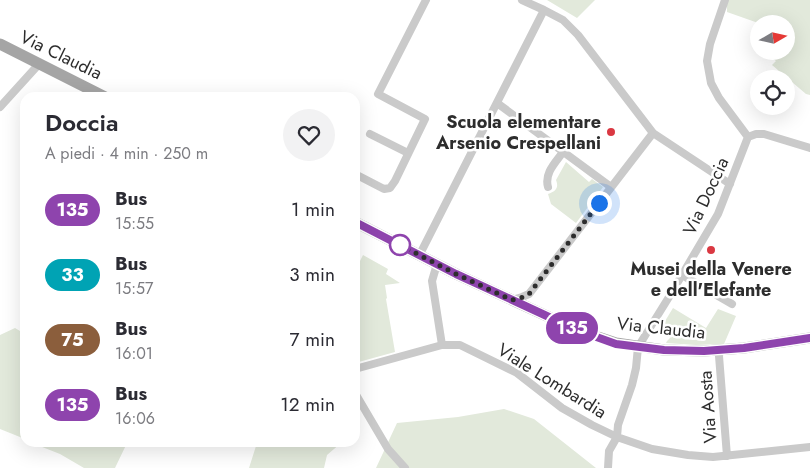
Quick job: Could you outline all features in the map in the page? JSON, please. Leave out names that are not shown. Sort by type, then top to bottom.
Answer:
[{"type":"main road","name":"Via Claudia","points":[[0,44],[95,92]]},
{"type":"main road","name":"Via Claudia","points":[[360,224],[512,300],[577,330],[616,344],[664,350],[712,351],[810,338]]},
{"type":"street","points":[[360,177],[384,189],[390,188],[425,118],[378,94],[426,0]]},
{"type":"street","points":[[522,0],[563,20],[578,35],[653,133],[730,184]]},
{"type":"street","points":[[725,0],[710,44],[707,61],[711,83],[719,98],[748,137],[764,134],[810,148]]},
{"type":"street","points":[[420,254],[544,10]]},
{"type":"street","points":[[0,107],[39,64]]},
{"type":"street","points":[[496,103],[611,187]]},
{"type":"street","points":[[512,300],[529,294],[653,133]]},
{"type":"street","points":[[370,134],[408,153]]},
{"type":"street","name":"Via Doccia","points":[[638,347],[718,214],[748,137]]},
{"type":"street","points":[[548,187],[547,178],[549,172],[564,152]]},
{"type":"street","points":[[360,368],[442,345],[432,281],[437,264]]},
{"type":"street","points":[[682,275],[732,304]]},
{"type":"street","points":[[529,294],[530,308]]},
{"type":"street","name":"Viale Lombardia","points":[[442,345],[460,345],[517,373],[562,408],[592,425],[652,449],[713,457],[810,447]]},
{"type":"street","points":[[608,468],[608,451],[617,436],[618,425],[632,385],[638,347]]},
{"type":"street","name":"Via Aosta","points":[[719,356],[727,456]]},
{"type":"street","points":[[360,401],[388,449],[405,468]]},
{"type":"shaded area","points":[[547,0],[595,0],[577,18]]},
{"type":"shaded area","points":[[727,0],[810,0],[810,95],[795,85],[795,70],[778,70],[772,65],[776,61],[775,60],[795,60],[795,15],[750,15],[750,20],[727,12]]},
{"type":"shaded area","points":[[566,162],[589,182],[592,179],[603,187],[576,223],[551,204],[548,194],[556,189],[556,180]]},
{"type":"shaded area","points":[[363,255],[388,269],[386,274],[400,283],[385,285],[395,352],[360,362],[360,261]]},
{"type":"shaded area","points":[[673,308],[706,328],[718,309],[736,316],[724,344],[666,343],[670,338],[671,332],[667,327],[662,326]]},
{"type":"shaded area","points":[[15,328],[20,331],[20,437],[0,429],[0,335]]},
{"type":"shaded area","points":[[504,409],[534,419],[596,468],[376,468],[397,423],[458,417]]},
{"type":"shaded area","points":[[42,447],[125,447],[115,468],[84,468],[60,454]]},
{"type":"shaded area","points":[[256,447],[336,447],[327,455],[324,468],[249,468]]},
{"type":"bus line","name":"135","points":[[360,225],[456,274],[577,330],[616,344],[664,350],[704,351],[744,348],[810,338]]},
{"type":"place","name":"Scuola elementare Arsenio Crespellani","points":[[611,132]]},
{"type":"place","name":"Musei della Venere e dell'Elefante","points":[[711,250]]},
{"type":"route","points":[[400,245],[512,300],[529,294],[599,203]]}]
